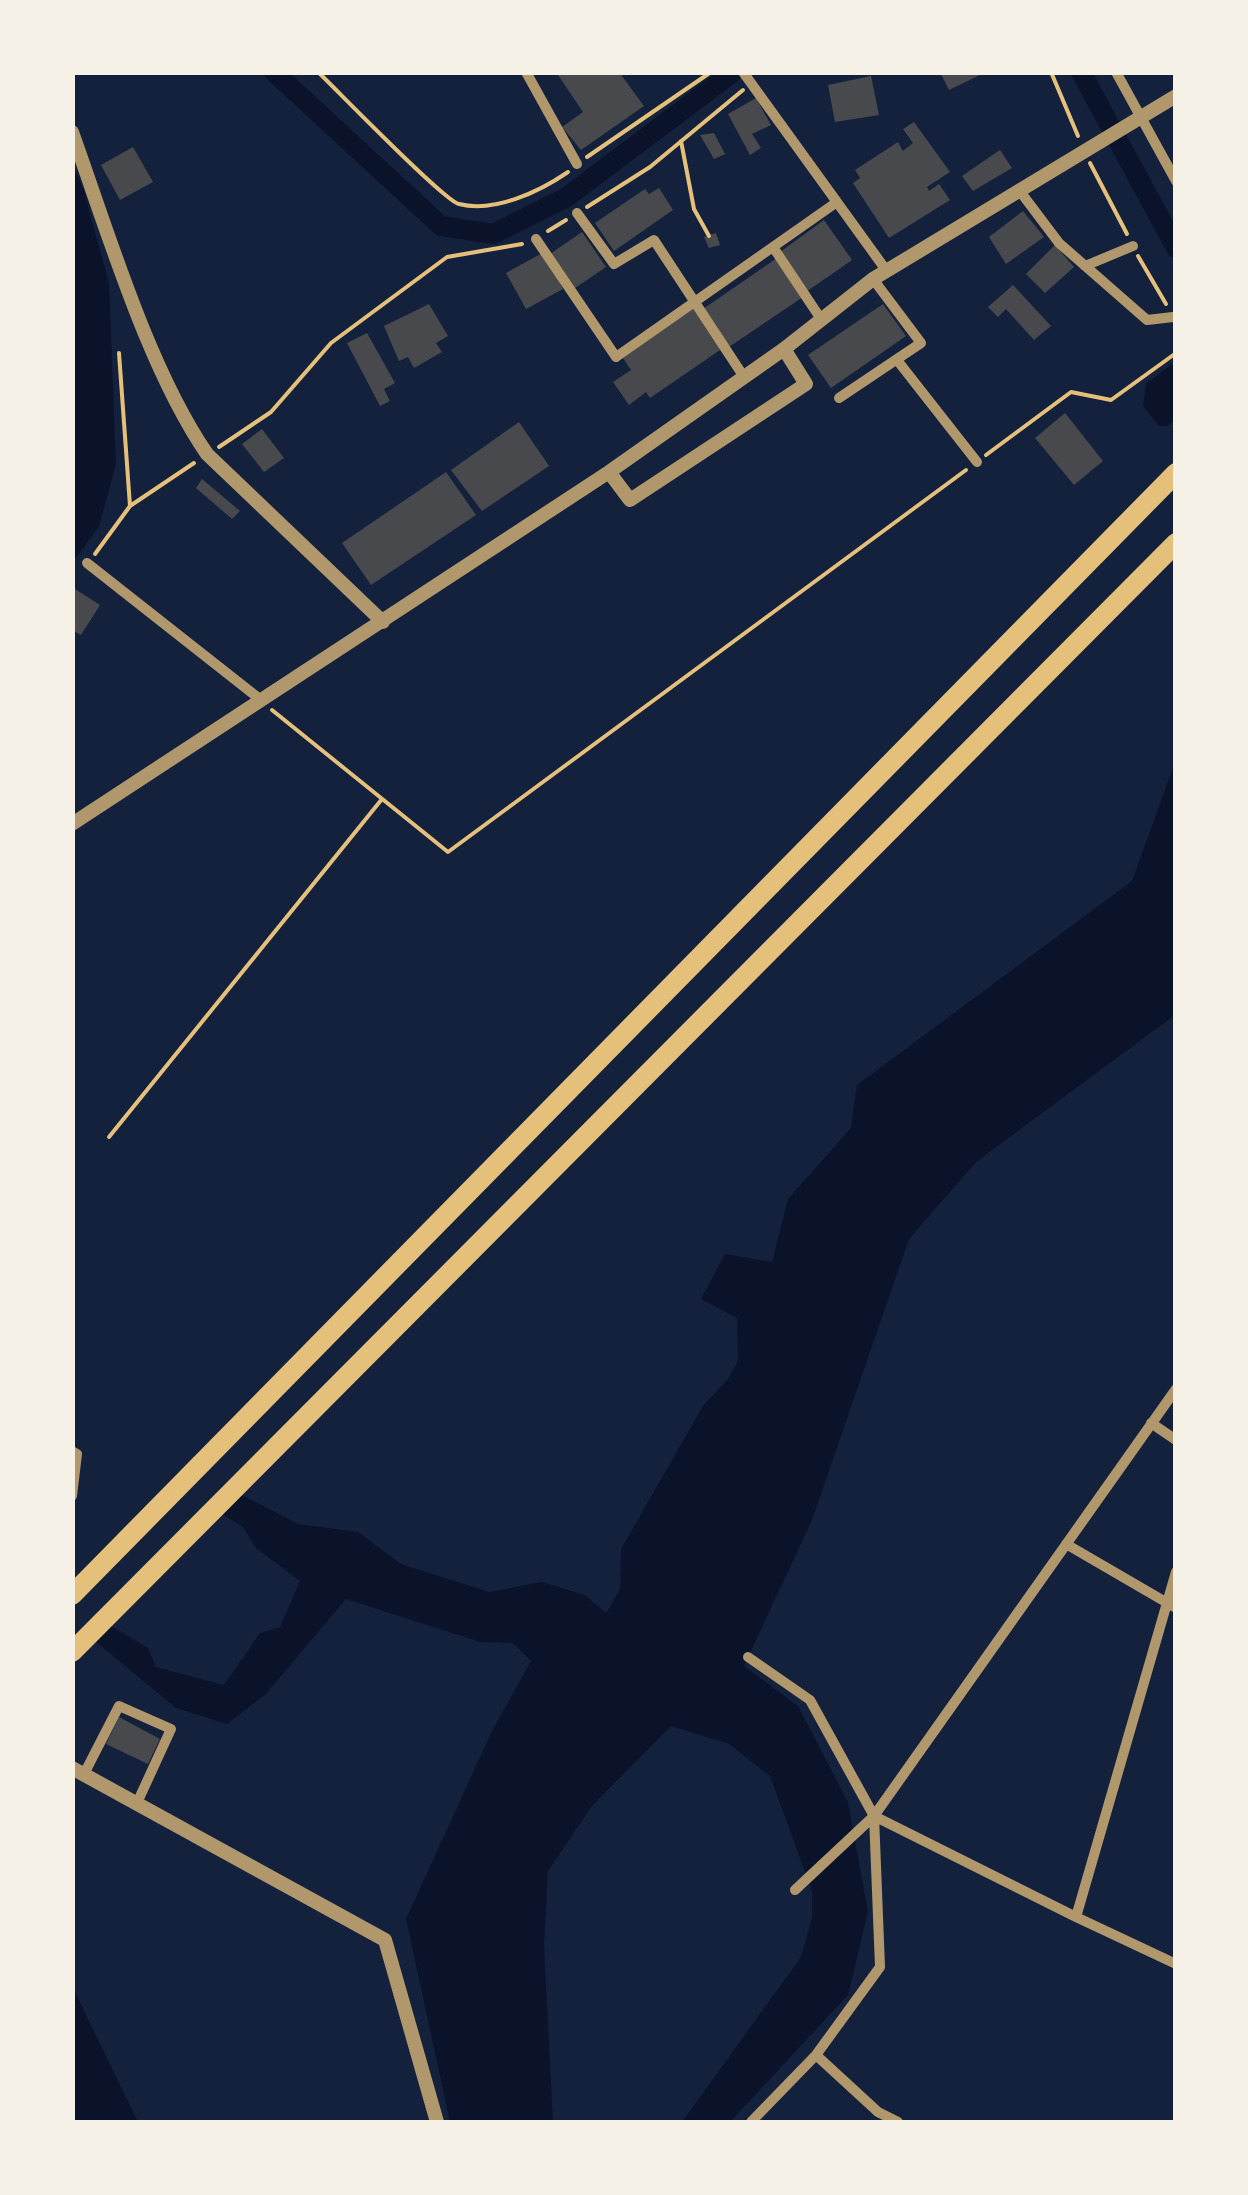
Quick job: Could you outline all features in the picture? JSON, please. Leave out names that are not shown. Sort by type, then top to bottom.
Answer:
[{"type":"highway","points":[[72,1596],[1176,473]]},
{"type":"highway","points":[[72,1652],[1176,542]]},
{"type":"street","points":[[526,72],[577,164]]},
{"type":"street","points":[[1116,72],[1176,181]]},
{"type":"street","points":[[747,78],[837,202],[920,343],[838,398]]},
{"type":"street","points":[[72,824],[608,472],[784,349],[879,275],[1176,96]]},
{"type":"street","points":[[72,132],[118,260],[185,422],[207,454],[383,622]]},
{"type":"street","points":[[1018,190],[1059,243],[1148,320],[1173,317]]},
{"type":"street","points":[[536,239],[616,357],[837,202]]},
{"type":"street","points":[[577,213],[614,264],[654,240],[744,377]]},
{"type":"street","points":[[1085,266],[1133,246]]},
{"type":"street","points":[[773,247],[821,320]]},
{"type":"street","points":[[608,472],[630,500],[806,384],[784,349]]},
{"type":"street","points":[[897,360],[977,462]]},
{"type":"street","points":[[87,563],[261,700]]},
{"type":"street","points":[[795,1890],[874,1816],[1176,1388]]},
{"type":"street","points":[[1151,1423],[1176,1440]]},
{"type":"street","points":[[72,1451],[77,1454],[72,1496]]},
{"type":"street","points":[[1066,1544],[1171,1605]]},
{"type":"street","points":[[1076,1916],[1171,1605],[1176,1572]]},
{"type":"street","points":[[748,1657],[810,1700],[874,1816],[880,1966],[816,2055],[750,2122]]},
{"type":"street","points":[[137,1804],[171,1729],[119,1706],[78,1771],[137,1804],[386,1940],[437,2122]]},
{"type":"street","points":[[874,1816],[1176,1964]]},
{"type":"street","points":[[816,2055],[878,2112],[898,2122]]},
{"type":"street","points":[[866,2122],[878,2112]]},
{"type":"path","points":[[318,72],[455,204],[487,207],[517,198],[577,164],[711,72]]},
{"type":"path","points":[[1051,72],[1083,149],[1173,317]]},
{"type":"path","points":[[87,563],[130,506],[271,412],[332,343],[447,257],[508,250],[536,239],[681,142],[747,78]]},
{"type":"path","points":[[681,142],[694,209],[708,236]]},
{"type":"path","points":[[119,353],[130,506]]},
{"type":"path","points":[[261,700],[448,852],[1071,392],[1111,400],[1176,353]]},
{"type":"path","points":[[110,1137],[382,799]]},
{"type":"water","points":[[73,166],[83,188],[109,283],[116,464],[99,526],[73,562]]},
{"type":"water","points":[[1175,362],[1175,419],[1168,426],[1159,426],[1143,406],[1146,384]]},
{"type":"water","points":[[1175,762],[1175,1015],[976,1162],[909,1239],[812,1520],[744,1666],[798,1706],[848,1802],[868,1912],[848,1995],[730,2122],[682,2122],[801,1957],[812,1918],[812,1891],[770,1776],[729,1744],[671,1726],[592,1806],[548,1871],[544,1945],[553,2122],[450,2122],[406,1919],[492,1731],[531,1661],[513,1643],[480,1642],[346,1599],[266,1694],[227,1724],[176,1708],[89,1636],[103,1621],[148,1648],[156,1667],[224,1685],[260,1633],[280,1627],[300,1581],[256,1548],[243,1527],[214,1509],[238,1493],[298,1524],[358,1532],[401,1564],[489,1592],[542,1582],[585,1595],[606,1613],[620,1589],[621,1549],[703,1406],[738,1361],[737,1318],[701,1299],[725,1254],[772,1262],[788,1199],[851,1128],[857,1085],[1132,881]]},
{"type":"water","points":[[73,1988],[138,2122],[73,2122]]},
{"type":"building","points":[[556,72],[619,72],[644,106],[581,150],[562,127],[583,112]]},
{"type":"building","points":[[940,72],[986,72],[949,90]]},
{"type":"building","points":[[871,76],[879,115],[835,122],[828,85]]},
{"type":"building","points":[[756,98],[771,125],[752,134],[761,148],[750,155],[728,114]]},
{"type":"building","points":[[914,122],[950,172],[927,187],[929,191],[939,184],[950,200],[889,238],[853,183],[860,178],[855,170],[898,142],[903,151],[913,143],[903,129]]},
{"type":"building","points":[[714,133],[725,154],[714,159],[700,135]]},
{"type":"building","points":[[133,147],[153,182],[120,200],[101,165]]},
{"type":"building","points":[[1000,150],[1012,168],[973,191],[962,176]]},
{"type":"building","points":[[659,188],[673,210],[614,251],[595,223],[645,189],[649,194]]},
{"type":"building","points":[[1023,211],[1044,237],[1006,264],[989,237]]},
{"type":"building","points":[[824,220],[852,260],[806,292],[780,252]]},
{"type":"building","points":[[582,232],[606,267],[575,288],[550,254]]},
{"type":"building","points":[[716,233],[720,245],[709,248],[704,237]]},
{"type":"building","points":[[1055,245],[1074,267],[1045,293],[1026,274]]},
{"type":"building","points":[[544,252],[563,289],[526,309],[506,273]]},
{"type":"building","points":[[777,258],[803,297],[729,347],[703,309]]},
{"type":"building","points":[[1013,285],[1051,326],[1034,340],[1006,309],[998,317],[988,307]]},
{"type":"building","points":[[429,304],[448,336],[436,343],[442,352],[414,368],[408,357],[399,361],[384,326]]},
{"type":"building","points":[[883,304],[906,336],[831,388],[808,355]]},
{"type":"building","points":[[695,307],[723,348],[650,398],[646,392],[629,405],[613,382],[631,370],[623,358]]},
{"type":"building","points":[[367,333],[395,383],[384,389],[390,401],[380,406],[347,343]]},
{"type":"building","points":[[1065,413],[1103,461],[1074,485],[1035,438]]},
{"type":"building","points":[[519,422],[549,466],[482,511],[451,470]]},
{"type":"building","points":[[262,429],[284,458],[264,472],[242,444]]},
{"type":"building","points":[[446,472],[476,515],[371,585],[342,543]]},
{"type":"building","points":[[202,479],[240,511],[232,519],[196,488]]},
{"type":"building","points":[[72,587],[100,605],[81,635],[72,630]]},
{"type":"building","points":[[119,1717],[160,1739],[148,1764],[106,1744]]},
{"type":"waterway","points":[[274,72],[441,226],[493,234],[567,197],[733,72]]},
{"type":"waterway","points":[[1081,72],[1176,248]]}]
